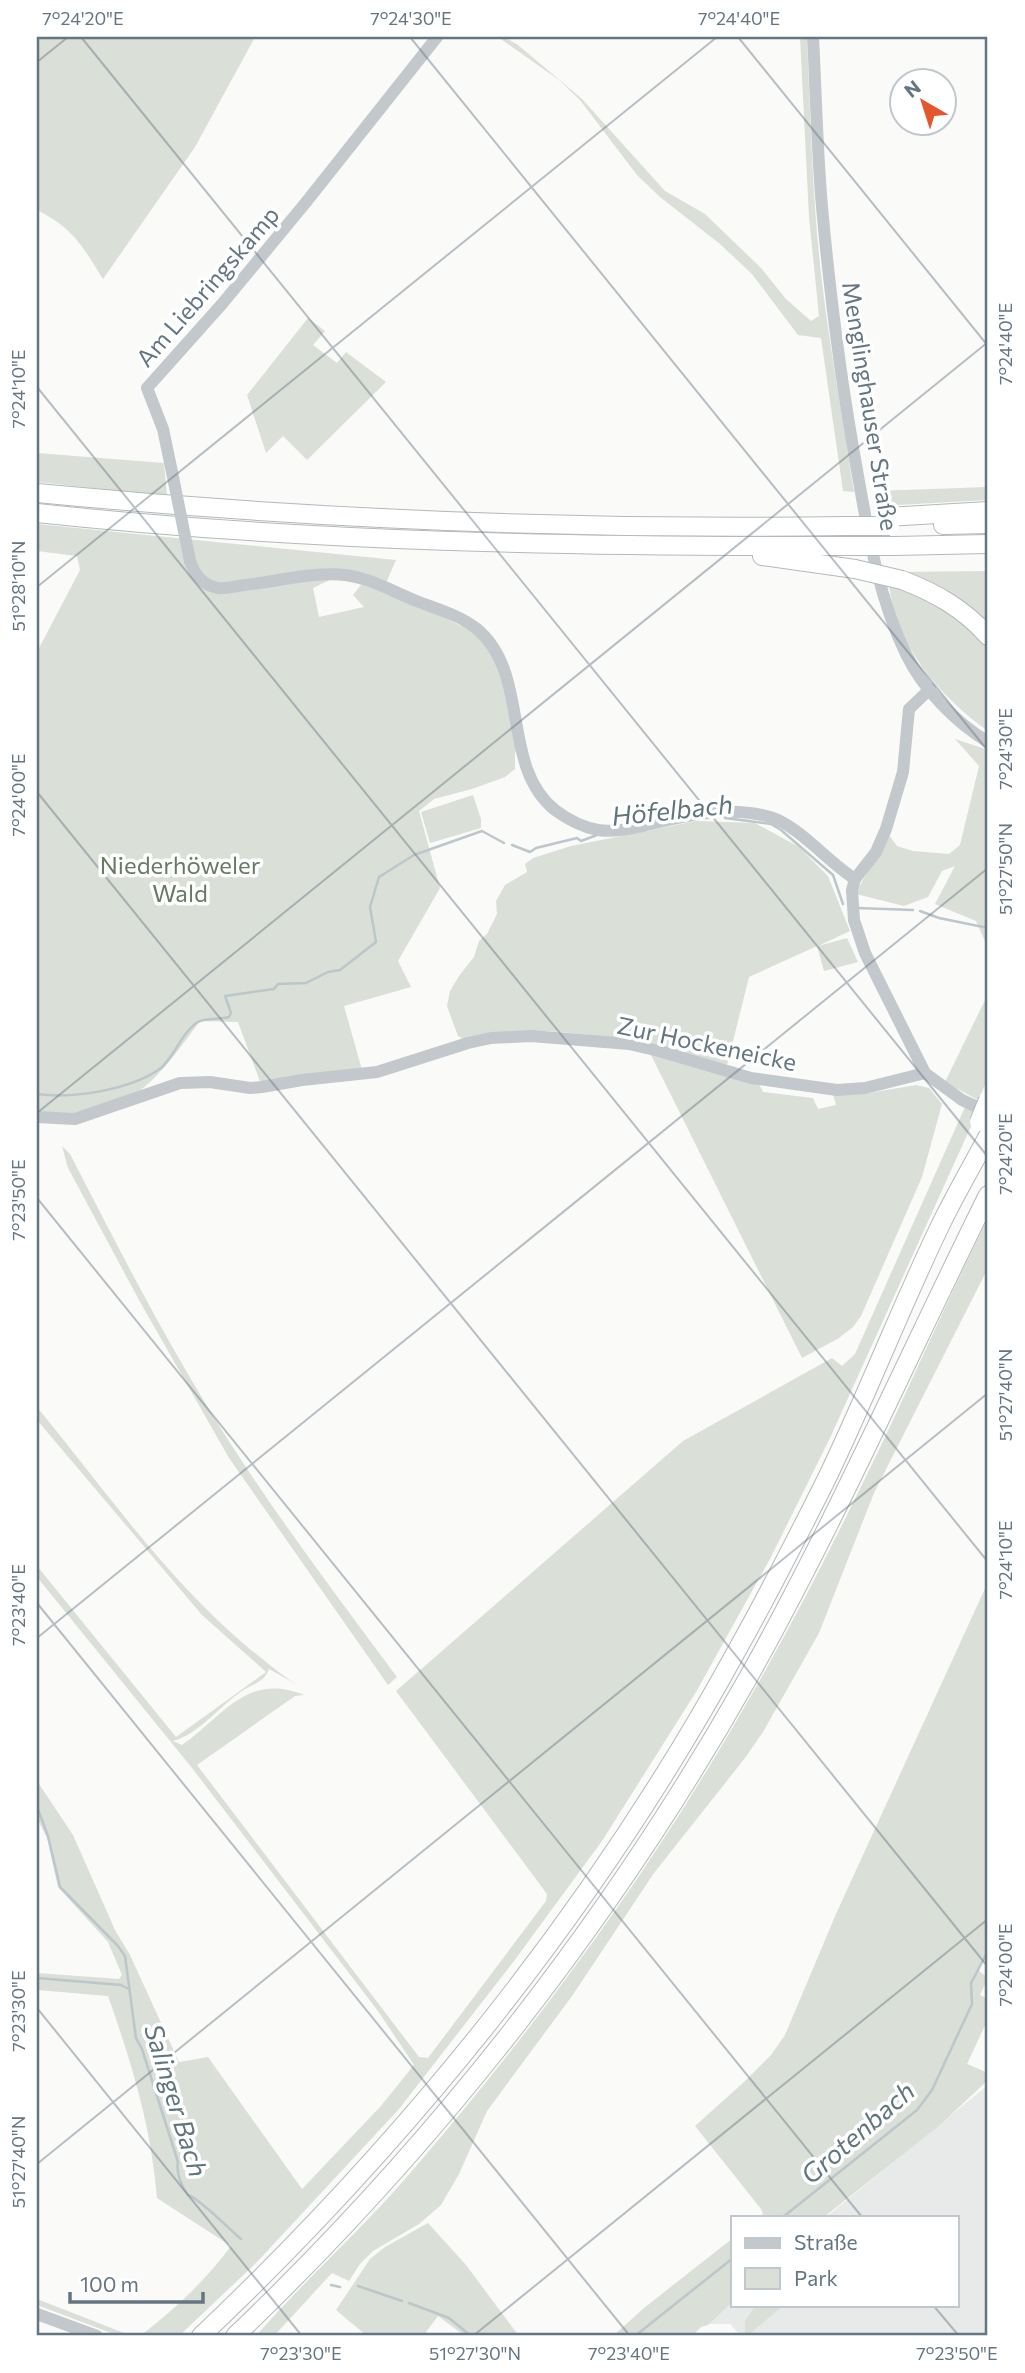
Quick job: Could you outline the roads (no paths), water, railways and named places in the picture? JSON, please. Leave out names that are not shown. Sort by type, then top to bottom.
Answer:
[{"type":"highway","points":[[37,493],[234,510],[467,523],[654,527],[842,525],[988,511]]},
{"type":"highway","points":[[37,513],[326,536],[476,543],[675,547],[988,544]]},
{"type":"highway","points":[[888,521],[988,524]]},
{"type":"highway","points":[[675,547],[855,569],[902,580],[933,592],[953,604],[988,636]]},
{"type":"highway","points":[[201,2336],[296,2243],[432,2092],[528,1970],[607,1860],[694,1724],[751,1624],[828,1476],[985,1123],[988,1100]]},
{"type":"highway","points":[[235,2336],[354,2215],[445,2112],[545,1986],[664,1815],[740,1690],[790,1600],[988,1195]]},
{"type":"street","name":"Am Liebringskamp","points":[[437,37],[275,240],[197,334],[147,388],[163,429],[190,561],[200,579],[222,588],[346,575],[415,600],[473,626],[488,642],[501,664],[526,765],[536,787],[553,808],[584,827],[599,831],[616,831],[707,813],[751,813],[785,823],[837,868],[855,879]]},
{"type":"street","name":"Menglinghauser Straße","points":[[813,37],[822,204],[846,408],[882,593],[891,622],[907,657],[929,690],[946,709],[988,742]]},
{"type":"street","points":[[929,690],[909,709],[903,772],[886,829],[876,852],[855,879],[851,903],[858,936],[925,1073],[962,1100],[985,1123]]},
{"type":"street","name":"Zur Hockeneicke","points":[[37,1117],[75,1119],[180,1083],[210,1082],[250,1088],[377,1072],[468,1042],[531,1036],[629,1045],[751,1078],[837,1090],[865,1088],[925,1073]]},
{"type":"street","points":[[37,2314],[97,2336]]},
{"type":"waterway","name":"Höfelbach","points":[[725,818],[771,824],[781,830],[833,875],[843,904]]},
{"type":"waterway","name":"Höfelbach","points":[[37,1094],[84,1094],[118,1087],[148,1076],[166,1063],[192,1026],[205,1020],[229,1017],[231,1013],[225,996],[274,989],[278,984],[306,983],[328,972],[340,970],[376,942],[370,907],[379,877],[414,855],[482,831],[504,843]]},
{"type":"waterway","name":"Höfelbach","points":[[512,845],[530,852],[536,848],[577,838],[581,841],[597,835]]},
{"type":"waterway","name":"Höfelbach","points":[[857,908],[913,910]]},
{"type":"waterway","name":"Höfelbach","points":[[920,911],[939,918],[988,928]]},
{"type":"waterway","name":"Salinger Bach","points":[[37,1807],[48,1836],[60,1887],[125,1956],[136,2038],[142,2049],[178,2162],[181,2184],[188,2195],[206,2207],[241,2239]]},
{"type":"waterway","name":"Grotenbach","points":[[784,2216],[917,2110],[932,2090],[972,2004],[971,1983],[988,1951]]},
{"type":"waterway","points":[[37,1978],[121,1985],[129,1989]]},
{"type":"waterway","name":"Grotenbach","points":[[635,2336],[731,2260]]},
{"type":"waterway","name":"Salinger Bach","points":[[331,2285],[340,2287]]},
{"type":"waterway","name":"Salinger Bach","points":[[358,2286],[402,2301]]},
{"type":"waterway","name":"Salinger Bach","points":[[409,2303],[449,2318],[471,2336]]},
{"type":"park label","name":"Niederhöweler Wald","points":[[180,878]]}]
